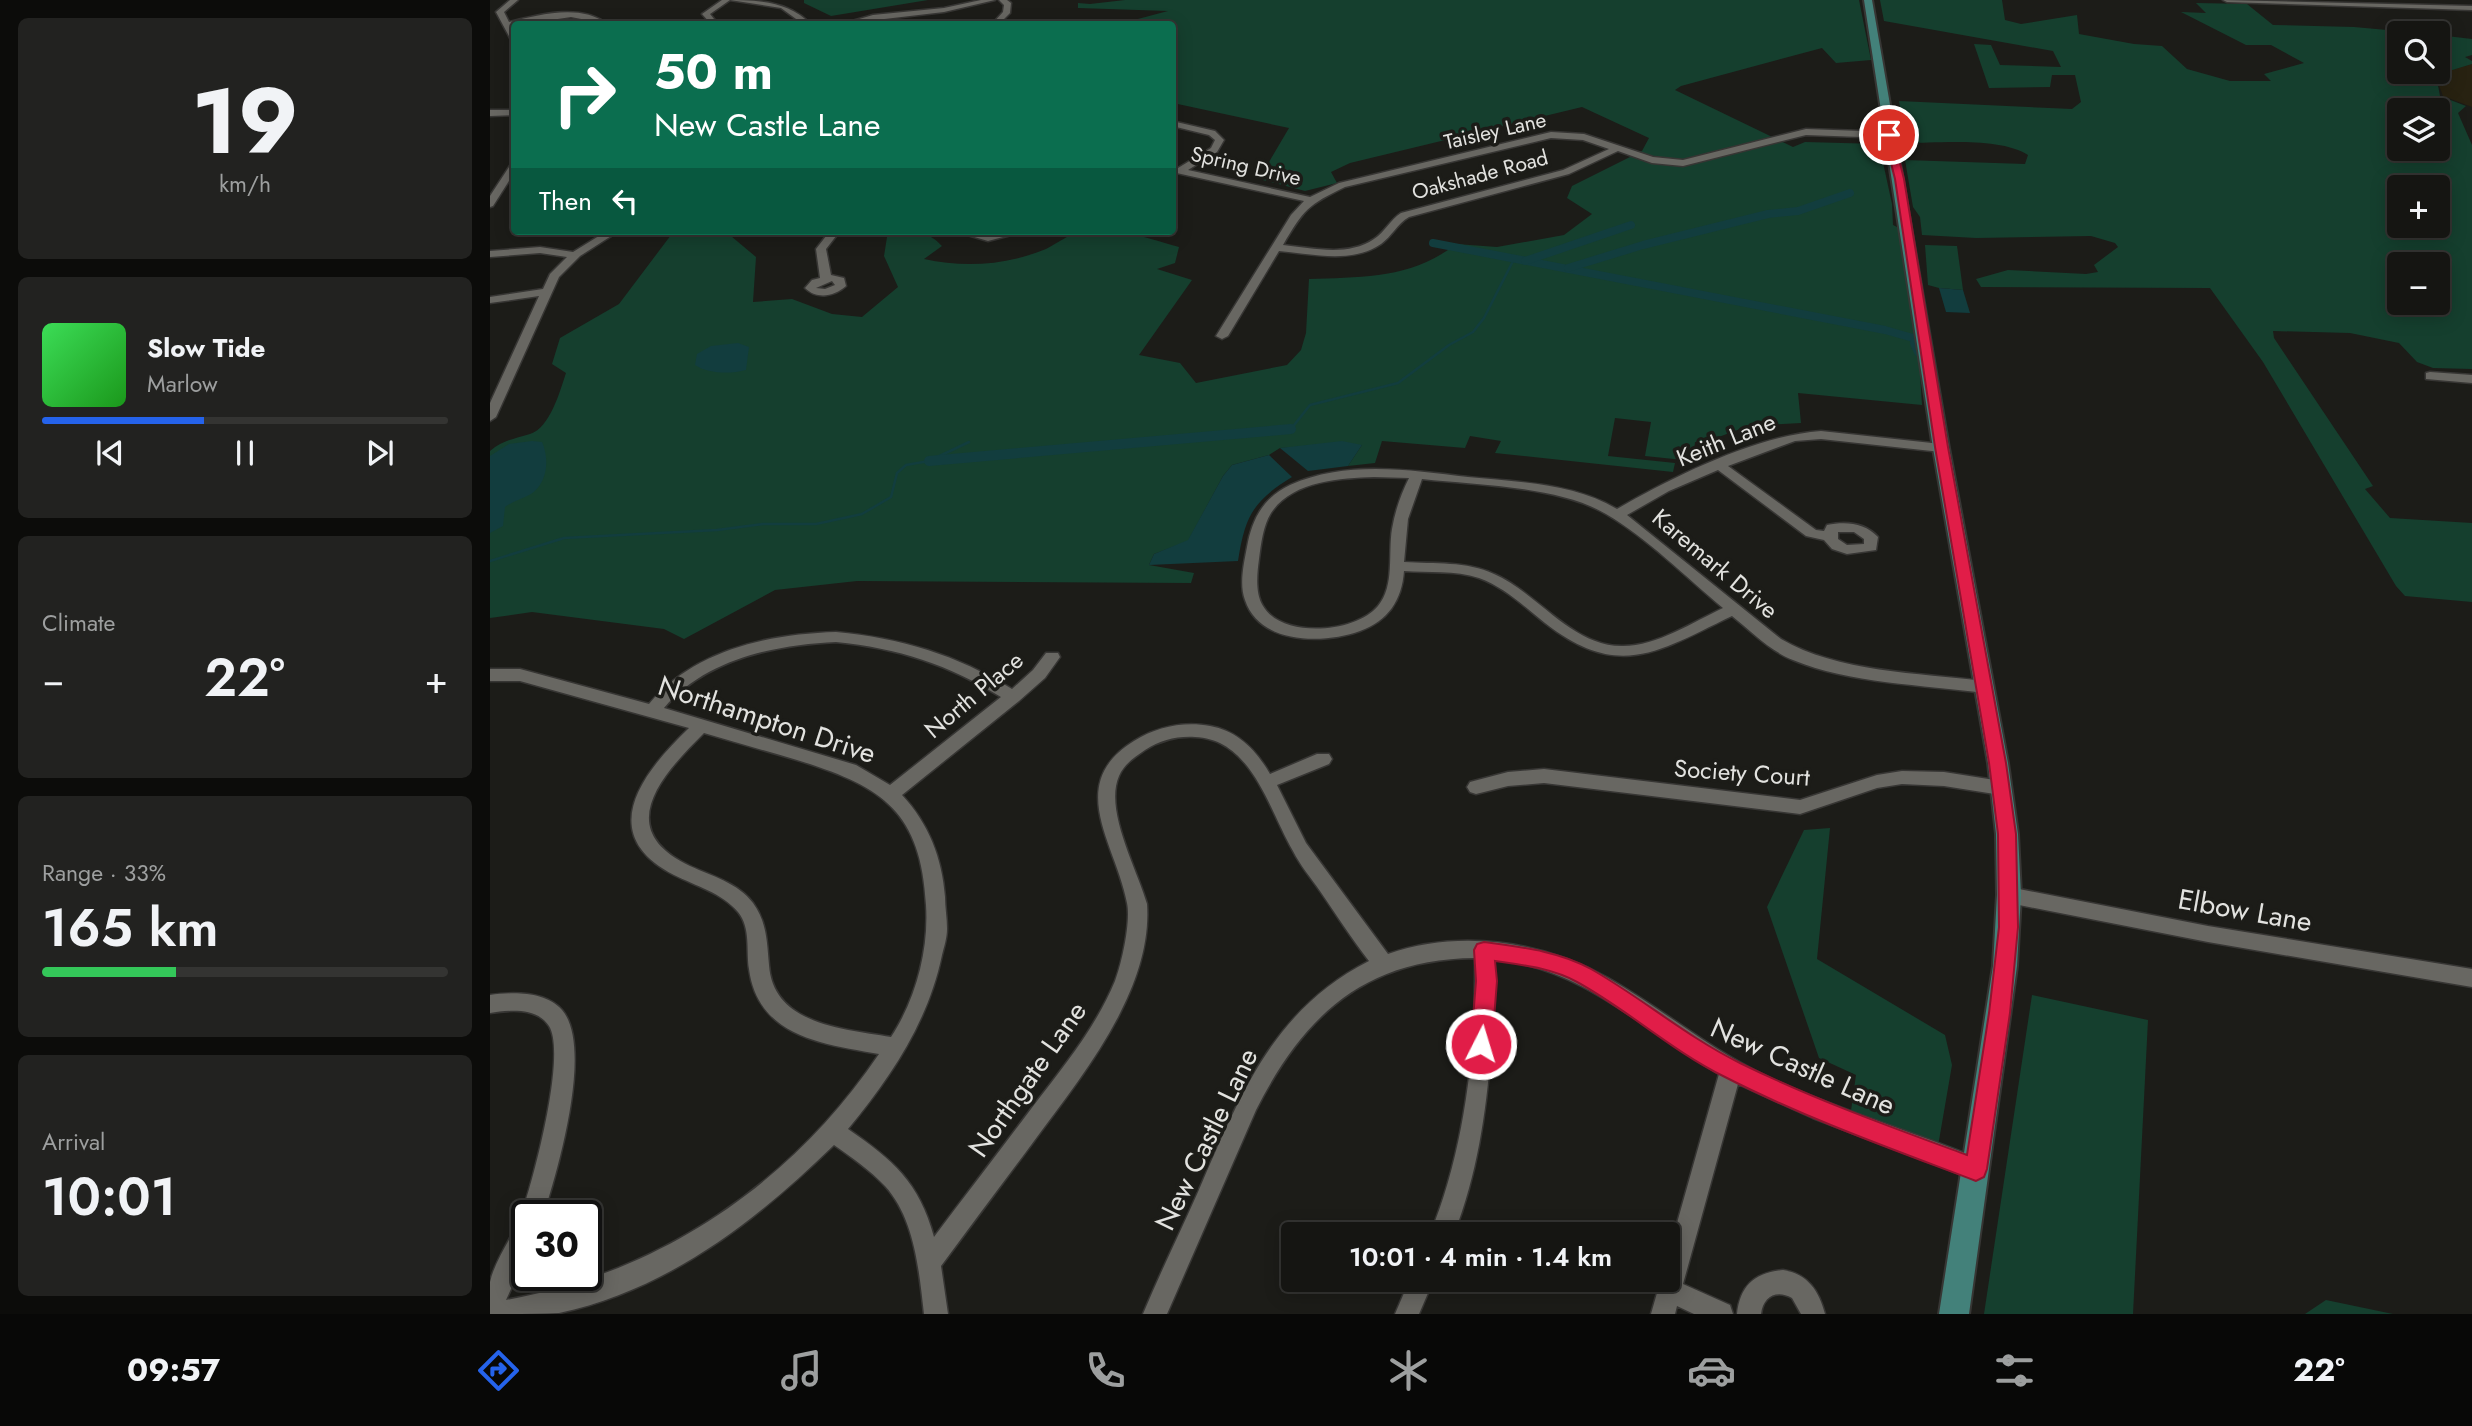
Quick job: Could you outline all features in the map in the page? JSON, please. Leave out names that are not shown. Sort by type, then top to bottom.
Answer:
[{"type":"main road","points":[[1868,0],[2007,834],[2010,895],[1999,1013],[1954,1314]]},
{"type":"street","points":[[511,33],[500,11],[514,0]]},
{"type":"street","points":[[710,21],[706,14],[727,0]]},
{"type":"street","points":[[734,0],[786,4],[797,11],[805,21]]},
{"type":"street","points":[[856,21],[944,10],[991,0]]},
{"type":"street","points":[[998,21],[1008,10],[1008,5],[1003,0]]},
{"type":"street","points":[[2227,0],[2472,8]]},
{"type":"street","points":[[528,21],[560,16],[592,18],[598,21]]},
{"type":"street","points":[[490,113],[511,112]]},
{"type":"street","points":[[1176,124],[1212,133],[1220,140],[1214,150],[1176,170]]},
{"type":"street","name":"Taisley Lane","points":[[1222,335],[1296,215],[1311,200],[1327,191],[1359,181],[1551,135],[1584,137],[1652,160],[1683,163],[1805,132],[1889,135]]},
{"type":"street","name":"Oakshade Road","points":[[1276,247],[1337,252],[1365,248],[1379,241],[1390,224],[1405,215],[1566,172],[1618,148]]},
{"type":"street","name":"Spring Drive","points":[[1176,170],[1311,200]]},
{"type":"street","points":[[490,204],[511,171]]},
{"type":"street","points":[[490,417],[556,272],[574,256],[608,235]]},
{"type":"street","points":[[827,279],[821,249],[832,235]]},
{"type":"street","points":[[976,235],[988,238],[1002,235]]},
{"type":"street","points":[[490,254],[540,250],[574,256]]},
{"type":"street","points":[[490,300],[546,292]]},
{"type":"street","points":[[2430,376],[2472,379]]},
{"type":"street","name":"Keith Lane","points":[[1618,514],[1664,488],[1777,442],[1804,436],[1821,435],[1941,447]]},
{"type":"street","points":[[1720,466],[1797,525],[1811,533],[1829,537]]},
{"type":"street","name":"Karemark Drive","points":[[1417,475],[1403,506],[1398,534],[1397,583],[1381,613],[1343,632],[1286,630],[1266,620],[1250,594],[1258,523],[1266,509],[1294,488],[1315,480],[1347,475],[1417,475],[1564,494],[1601,503],[1775,643],[1810,661],[1897,677],[1984,687]]},
{"type":"street","points":[[1397,566],[1469,572],[1490,577],[1586,643],[1616,652],[1645,648],[1734,609]]},
{"type":"street","points":[[653,710],[669,691],[705,667],[737,653],[790,638],[850,638],[918,650],[993,683],[1013,697]]},
{"type":"street","name":"North Place","points":[[891,794],[1013,697],[1040,674],[1052,657]]},
{"type":"street","name":"Northampton Drive","points":[[491,676],[533,678],[653,710],[850,769],[891,794],[910,816],[925,842],[939,908],[931,965],[916,1009],[895,1047],[864,1091],[832,1130],[797,1165],[749,1207],[670,1259],[611,1285],[550,1303],[499,1314]]},
{"type":"street","points":[[702,725],[659,769],[641,800],[639,820],[645,838],[657,854],[675,867],[726,892],[749,911],[756,930],[763,993],[783,1017],[813,1031],[895,1047]]},
{"type":"street","name":"Northgate Lane","points":[[928,1265],[1080,1065],[1110,1014],[1125,981],[1138,918],[1138,904],[1105,806],[1104,785],[1109,774],[1124,756],[1144,742],[1179,730],[1199,731],[1229,738],[1250,757],[1304,854],[1366,945],[1384,964]]},
{"type":"street","points":[[1265,783],[1323,759]]},
{"type":"street","name":"Society Court","points":[[1476,787],[1508,779],[1544,776],[1800,807],[1828,801],[1877,782],[1900,778],[1942,779],[2001,788]]},
{"type":"street","name":"Elbow Lane","points":[[2010,895],[2208,934],[2472,978]]},
{"type":"street","points":[[1447,1222],[1465,1174],[1474,1126],[1487,981],[1484,950]]},
{"type":"street","name":"New Castle Lane","points":[[1155,1314],[1239,1122],[1275,1057],[1305,1020],[1355,978],[1384,964],[1437,952],[1484,950],[1542,960],[1583,974],[1674,1036],[1731,1070],[1878,1133],[1976,1169]]},
{"type":"street","points":[[490,1004],[522,1002],[547,1010],[561,1026],[564,1038],[564,1063],[555,1120],[544,1182],[538,1200]]},
{"type":"street","points":[[1680,1254],[1731,1070]]},
{"type":"street","points":[[832,1130],[900,1186],[915,1215],[928,1265],[936,1314]]},
{"type":"street","points":[[490,1309],[511,1262]]},
{"type":"street","points":[[1749,1314],[1752,1294],[1763,1285],[1779,1282],[1796,1284],[1804,1291],[1813,1314]]},
{"type":"street","points":[[1407,1314],[1416,1292]]},
{"type":"street","points":[[1663,1314],[1669,1292]]},
{"type":"street","points":[[1674,1292],[1721,1314]]},
{"type":"shaded area","points":[[2472,64],[2472,107],[2443,96],[2438,84],[2450,84],[2450,71]]},
{"type":"green space","points":[[804,0],[928,0],[831,16],[804,3]]},
{"type":"green space","points":[[1125,0],[1859,0],[1871,60],[1836,63],[1822,48],[1681,86],[1675,90],[1793,147],[1805,142],[1879,144],[1892,204],[1893,225],[1899,228],[1919,357],[1922,405],[1798,393],[1801,423],[1748,426],[1708,441],[1695,442],[1693,461],[1645,456],[1651,422],[1615,418],[1608,456],[1675,463],[1673,472],[1495,453],[1501,441],[1470,436],[1465,448],[1382,441],[1375,463],[1348,466],[1362,445],[1280,448],[1269,455],[1232,465],[1223,476],[1188,541],[1154,554],[1149,565],[1194,573],[1191,583],[857,581],[775,590],[684,639],[664,629],[532,612],[490,618],[490,451],[504,442],[537,430],[549,417],[566,373],[552,364],[560,338],[619,304],[671,235],[730,235],[756,257],[753,302],[792,299],[832,314],[862,317],[898,287],[884,256],[887,235],[930,236],[942,246],[924,259],[970,264],[1016,259],[1046,249],[1072,235],[1137,235],[1156,240],[1179,247],[1175,263],[1157,269],[1192,280],[1139,355],[1180,363],[1196,383],[1287,365],[1301,350],[1306,333],[1309,279],[1368,276],[1404,270],[1422,264],[1456,244],[1497,247],[1564,235],[1592,214],[1567,198],[1572,186],[1642,151],[1649,138],[1582,107],[1350,163],[1331,172],[1337,183],[1305,191],[1259,179],[1289,128],[1176,104],[1176,21],[1130,21],[1168,11],[1078,8],[1078,3]]},
{"type":"green space","points":[[1880,0],[2002,0],[2005,20],[2021,24],[2077,15],[2079,34],[2162,46],[2187,69],[2230,81],[2271,81],[2264,74],[2304,63],[2271,45],[2246,45],[2181,12],[2206,13],[2196,3],[2247,4],[2273,25],[2387,30],[2387,84],[2438,84],[2440,96],[2445,98],[2387,98],[2387,161],[2450,161],[2450,100],[2466,106],[2458,113],[2472,145],[2472,369],[2433,368],[2417,362],[2399,343],[2350,333],[2273,331],[2274,338],[2373,486],[2365,489],[2390,518],[2472,523],[2472,602],[2405,596],[2396,586],[2263,362],[2210,288],[1981,287],[1976,279],[2008,270],[2086,274],[2098,272],[2094,265],[2118,247],[2115,243],[2091,236],[1976,238],[1922,235],[1920,217],[1913,207],[1905,160],[2025,164],[2028,155],[2016,149],[1986,143],[1906,143],[1899,101],[2072,109],[2081,102],[2075,75],[2052,75],[2050,87],[1989,88],[1974,44],[1991,45],[2000,65],[2061,67],[2053,51],[1884,21]]},
{"type":"green space","points":[[2450,36],[2472,39],[2472,55],[2465,57],[2472,61],[2472,64],[2450,71]]},
{"type":"green space","points":[[1925,245],[1957,246],[1963,290],[1928,285]]},
{"type":"green space","points":[[1830,828],[1817,959],[1945,1035],[1952,1065],[1937,1152],[1850,1118],[1856,1075],[1819,1058],[1767,907],[1804,830]]},
{"type":"green space","points":[[2032,995],[2148,1020],[2133,1314],[1984,1314]]},
{"type":"green space","points":[[2326,1300],[2393,1314],[2305,1314]]},
{"type":"water","points":[[1939,288],[1963,290],[1970,313],[1946,312]]},
{"type":"water","points":[[738,343],[749,347],[746,370],[720,372],[695,365],[697,354],[711,346]]},
{"type":"water","points":[[1342,441],[1362,445],[1348,466],[1308,471],[1280,448]]},
{"type":"water","points":[[542,442],[546,456],[541,484],[531,494],[505,507],[503,526],[490,533],[490,456],[509,444]]},
{"type":"water","points":[[1269,455],[1292,477],[1268,494],[1253,511],[1244,532],[1238,561],[1149,565],[1154,554],[1188,540],[1223,476],[1232,465]]},
{"type":"waterway","points":[[1568,268],[1643,245],[1768,214],[1798,211],[1850,193]]},
{"type":"waterway","points":[[1526,261],[1631,225]]},
{"type":"waterway","points":[[1433,243],[1526,261]]},
{"type":"waterway","points":[[1291,429],[1310,405],[1398,383],[1449,345],[1473,332],[1484,318],[1514,259]]},
{"type":"waterway","points":[[1526,261],[1885,330],[1913,338],[1916,344]]},
{"type":"waterway","points":[[1915,343],[1919,352]]},
{"type":"waterway","points":[[929,461],[1291,429]]},
{"type":"waterway","points":[[490,561],[564,538],[717,530],[763,524],[816,524],[862,514],[891,497],[897,473],[906,465],[929,461],[969,442]]},
{"type":"route","points":[[1481,1044],[1487,981],[1484,950],[1542,960],[1583,974],[1674,1036],[1731,1070],[1878,1133],[1976,1169],[2009,927],[2007,834],[1998,763],[1941,447],[1899,179],[1889,135]]}]
